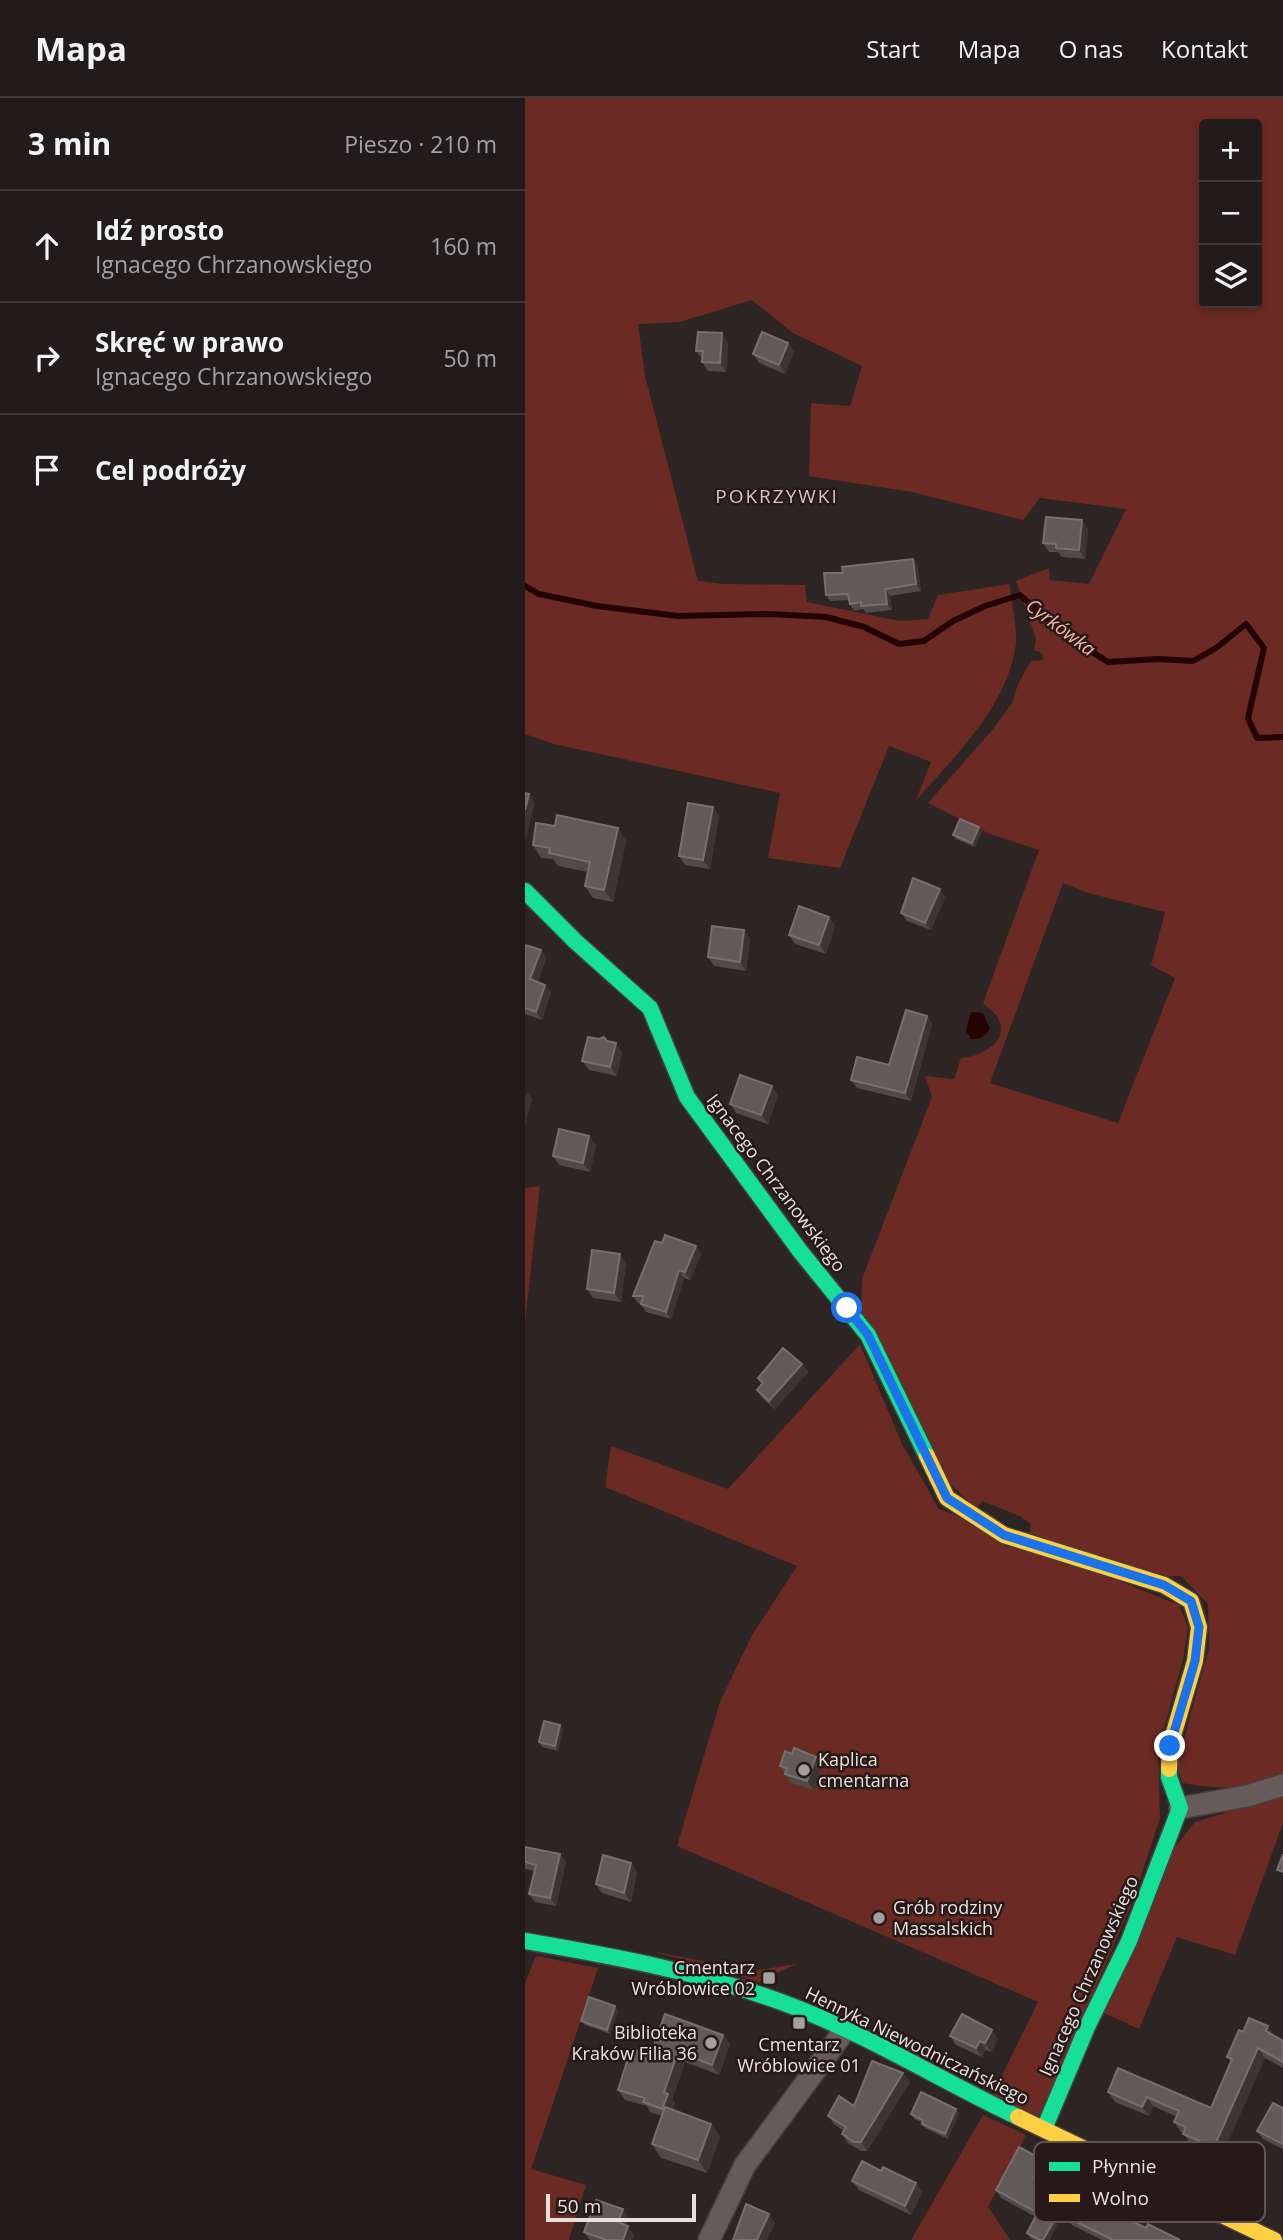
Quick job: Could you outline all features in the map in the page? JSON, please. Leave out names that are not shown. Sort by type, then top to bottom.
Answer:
[{"type":"street","name":"Ignacego Chrzanowskiego","points":[[525,891],[575,941],[650,1008],[687,1097],[800,1251],[868,1335],[947,1498],[1004,1535],[1164,1585],[1191,1601],[1199,1627],[1195,1661],[1170,1746],[1170,1777],[1180,1808],[1129,1941],[1087,2026],[1044,2129]]},
{"type":"street","points":[[1180,1808],[1247,1796],[1283,1785]]},
{"type":"street","name":"Henryka Niewodniczańskiego","points":[[525,1941],[622,1958],[715,1980],[776,2000],[845,2030],[1070,2142]]},
{"type":"street","points":[[709,2240],[745,2165],[845,2030]]},
{"type":"street","name":"Henryka Niewodniczańskiego","points":[[1233,2222],[1274,2240]]},
{"type":"shaded area","points":[[525,98],[1283,98],[1283,1774],[1245,1786],[1210,1787],[1182,1783],[1177,1764],[1209,1648],[1208,1604],[1181,1576],[1154,1577],[1029,1535],[1031,1524],[1020,1516],[982,1501],[976,1509],[947,1480],[861,1310],[862,1279],[932,1097],[925,1076],[954,1079],[961,1058],[984,1052],[1000,1036],[999,1020],[983,1003],[1039,850],[990,834],[928,803],[993,729],[1012,703],[1018,684],[1031,661],[1043,660],[1042,653],[1034,650],[1036,639],[1016,581],[1049,568],[1050,580],[1089,584],[1126,509],[1040,498],[1023,520],[912,492],[809,476],[811,403],[850,406],[862,366],[793,333],[752,300],[680,322],[638,324],[645,376],[698,581],[805,585],[807,602],[900,621],[928,619],[938,595],[1010,584],[1016,644],[1011,667],[991,710],[915,802],[931,762],[889,746],[840,868],[768,858],[780,793],[554,744],[525,734]],"holes":[[[1063,883],[1088,893],[1165,912],[1151,965],[1175,978],[1118,1123],[990,1083]]]},
{"type":"shaded area","points":[[971,1012],[983,1013],[990,1029],[984,1036],[971,1039],[966,1031]]},
{"type":"shaded area","points":[[540,1186],[525,1322],[525,1188]]},
{"type":"shaded area","points":[[860,1344],[902,1444],[939,1509],[1179,1605],[1188,1627],[1183,1660],[1158,1749],[1160,1818],[1133,1901],[1039,2118],[992,2096],[1038,2002],[677,1846],[720,1702],[752,1635],[797,1566],[605,1487],[611,1446],[728,1489]]},
{"type":"shaded area","points":[[1283,1796],[1283,1823],[1235,1955],[1177,1937],[1139,2029],[1102,2012],[1174,1848],[1195,1822],[1256,1799]]},
{"type":"shaded area","points":[[652,1951],[752,1971],[796,1964],[759,1982]]},
{"type":"shaded area","points":[[536,1956],[598,1968],[531,2169],[586,2185],[569,2240],[525,2240],[525,1983]]},
{"type":"shaded area","points":[[983,2115],[1026,2135],[988,2207],[1010,2240],[911,2240]]},
{"type":"building","points":[[698,332],[722,333],[720,363],[702,362],[703,351],[696,351]]},
{"type":"building","points":[[762,332],[788,343],[779,365],[753,354]]},
{"type":"building","points":[[1046,517],[1082,520],[1079,550],[1056,548],[1056,544],[1043,543]]},
{"type":"building","points":[[913,559],[916,584],[885,589],[887,604],[861,606],[861,602],[850,604],[848,594],[826,595],[824,573],[843,573],[842,567]]},
{"type":"building","points":[[525,793],[529,794],[525,810]]},
{"type":"building","points":[[688,803],[713,807],[703,860],[679,856]]},
{"type":"building","points":[[557,815],[618,828],[604,890],[585,886],[590,862],[549,853],[550,848],[533,845],[536,823],[555,826]]},
{"type":"building","points":[[960,819],[979,827],[972,843],[953,835]]},
{"type":"building","points":[[913,878],[940,889],[925,923],[901,913]]},
{"type":"building","points":[[799,906],[829,917],[819,945],[789,935]]},
{"type":"building","points":[[712,926],[744,930],[740,962],[708,957]]},
{"type":"building","points":[[525,945],[541,950],[530,979],[545,985],[536,1012],[525,1008]]},
{"type":"building","points":[[906,1010],[927,1016],[905,1093],[851,1080],[857,1057],[889,1065]]},
{"type":"building","points":[[588,1037],[604,1037],[607,1041],[616,1043],[610,1067],[582,1061]]},
{"type":"building","points":[[740,1075],[772,1086],[761,1115],[730,1104]]},
{"type":"building","points":[[559,1129],[589,1136],[583,1163],[553,1156]]},
{"type":"building","points":[[665,1235],[696,1246],[685,1272],[679,1270],[666,1312],[641,1304],[643,1296],[633,1296],[655,1241],[662,1243]]},
{"type":"building","points":[[592,1250],[620,1254],[614,1293],[587,1289]]},
{"type":"building","points":[[783,1348],[802,1364],[769,1401],[757,1390],[763,1383],[758,1378]]},
{"type":"building","points":[[544,1721],[560,1725],[555,1746],[539,1742]]},
{"type":"building","points":[[794,1748],[816,1757],[807,1781],[785,1774],[787,1768],[780,1766],[785,1751],[792,1754]]},
{"type":"building","points":[[525,1847],[560,1854],[550,1898],[529,1894],[536,1865],[525,1862]]},
{"type":"building","points":[[1283,1854],[1283,1872],[1277,1870]]},
{"type":"building","points":[[603,1855],[631,1863],[624,1893],[596,1884]]},
{"type":"building","points":[[589,1997],[615,2006],[607,2030],[581,2021]]},
{"type":"building","points":[[665,2014],[723,2035],[712,2065],[678,2052],[664,2092],[668,2094],[662,2109],[643,2102],[645,2098],[618,2090],[631,2049],[651,2054]]},
{"type":"building","points":[[962,2014],[992,2030],[985,2043],[980,2041],[976,2048],[950,2036]]},
{"type":"building","points":[[1249,2018],[1268,2026],[1266,2031],[1283,2041],[1283,2062],[1258,2048],[1216,2142],[1202,2142],[1183,2134],[1186,2127],[1174,2122],[1179,2111],[1147,2097],[1142,2107],[1108,2092],[1118,2068],[1211,2108],[1232,2059],[1227,2057],[1239,2030],[1243,2032]]},
{"type":"building","points":[[872,2061],[903,2073],[861,2142],[854,2142],[842,2134],[846,2127],[828,2116],[839,2096],[854,2106]]},
{"type":"building","points":[[921,2092],[956,2109],[945,2134],[922,2124],[923,2120],[911,2114]]},
{"type":"building","points":[[1273,2103],[1283,2108],[1283,2144],[1257,2131]]},
{"type":"building","points":[[665,2107],[711,2124],[698,2160],[652,2144]]},
{"type":"building","points":[[1019,2147],[1034,2155],[1034,2211],[996,2190]]},
{"type":"building","points":[[862,2161],[881,2171],[883,2167],[916,2183],[905,2206],[852,2181]]},
{"type":"building","points":[[596,2200],[623,2209],[618,2222],[628,2226],[623,2240],[606,2240],[584,2232]]},
{"type":"building","points":[[746,2204],[769,2214],[757,2240],[733,2240]]},
{"type":"building","points":[[1034,2220],[1034,2222],[1053,2222],[1043,2240],[1027,2233]]},
{"type":"building","points":[[1076,2222],[1134,2222],[1146,2228],[1148,2224],[1180,2240],[1113,2240]]},
{"type":"waterway","name":"Cyrkówka","points":[[525,586],[539,594],[597,606],[678,616],[769,614],[826,617],[864,627],[899,644],[924,641],[953,621],[985,606],[1020,595],[1066,635],[1108,662],[1158,659],[1193,661],[1216,648],[1246,624],[1264,648],[1248,718],[1257,738],[1283,737]]},
{"type":"traffic: fast","points":[[525,891],[575,941],[650,1008],[687,1097],[800,1251],[868,1335],[927,1456]]},
{"type":"traffic: fast","points":[[1044,2129],[1087,2027],[1129,1941],[1180,1808],[1169,1777],[1169,1769]]},
{"type":"traffic: fast","points":[[525,1941],[688,1974],[784,2003],[873,2042],[1018,2117]]},
{"type":"traffic: slow","points":[[927,1456],[947,1498],[1004,1535],[1164,1585],[1191,1601],[1199,1627],[1195,1661],[1170,1746],[1169,1769]]},
{"type":"traffic: slow","points":[[1018,2117],[1070,2142]]},
{"type":"traffic: slow","points":[[1237,2222],[1274,2240]]},
{"type":"place","name":"Kaplica cmentarna","points":[[804,1770]]},
{"type":"place","name":"Grób rodziny Massalskich","points":[[879,1918]]},
{"type":"place","name":"Cmentarz Wróblowice 02","points":[[769,1978]]},
{"type":"place","name":"Cmentarz Wróblowice 01","points":[[799,2023]]},
{"type":"place","name":"Biblioteka Kraków Filia 36","points":[[711,2043]]},
{"type":"district","name":"POKRZYWKI","points":[[777,496]]},
{"type":"route","points":[[847,1308],[868,1335],[947,1498],[1004,1535],[1164,1585],[1191,1601],[1199,1627],[1195,1661],[1170,1746]]}]
